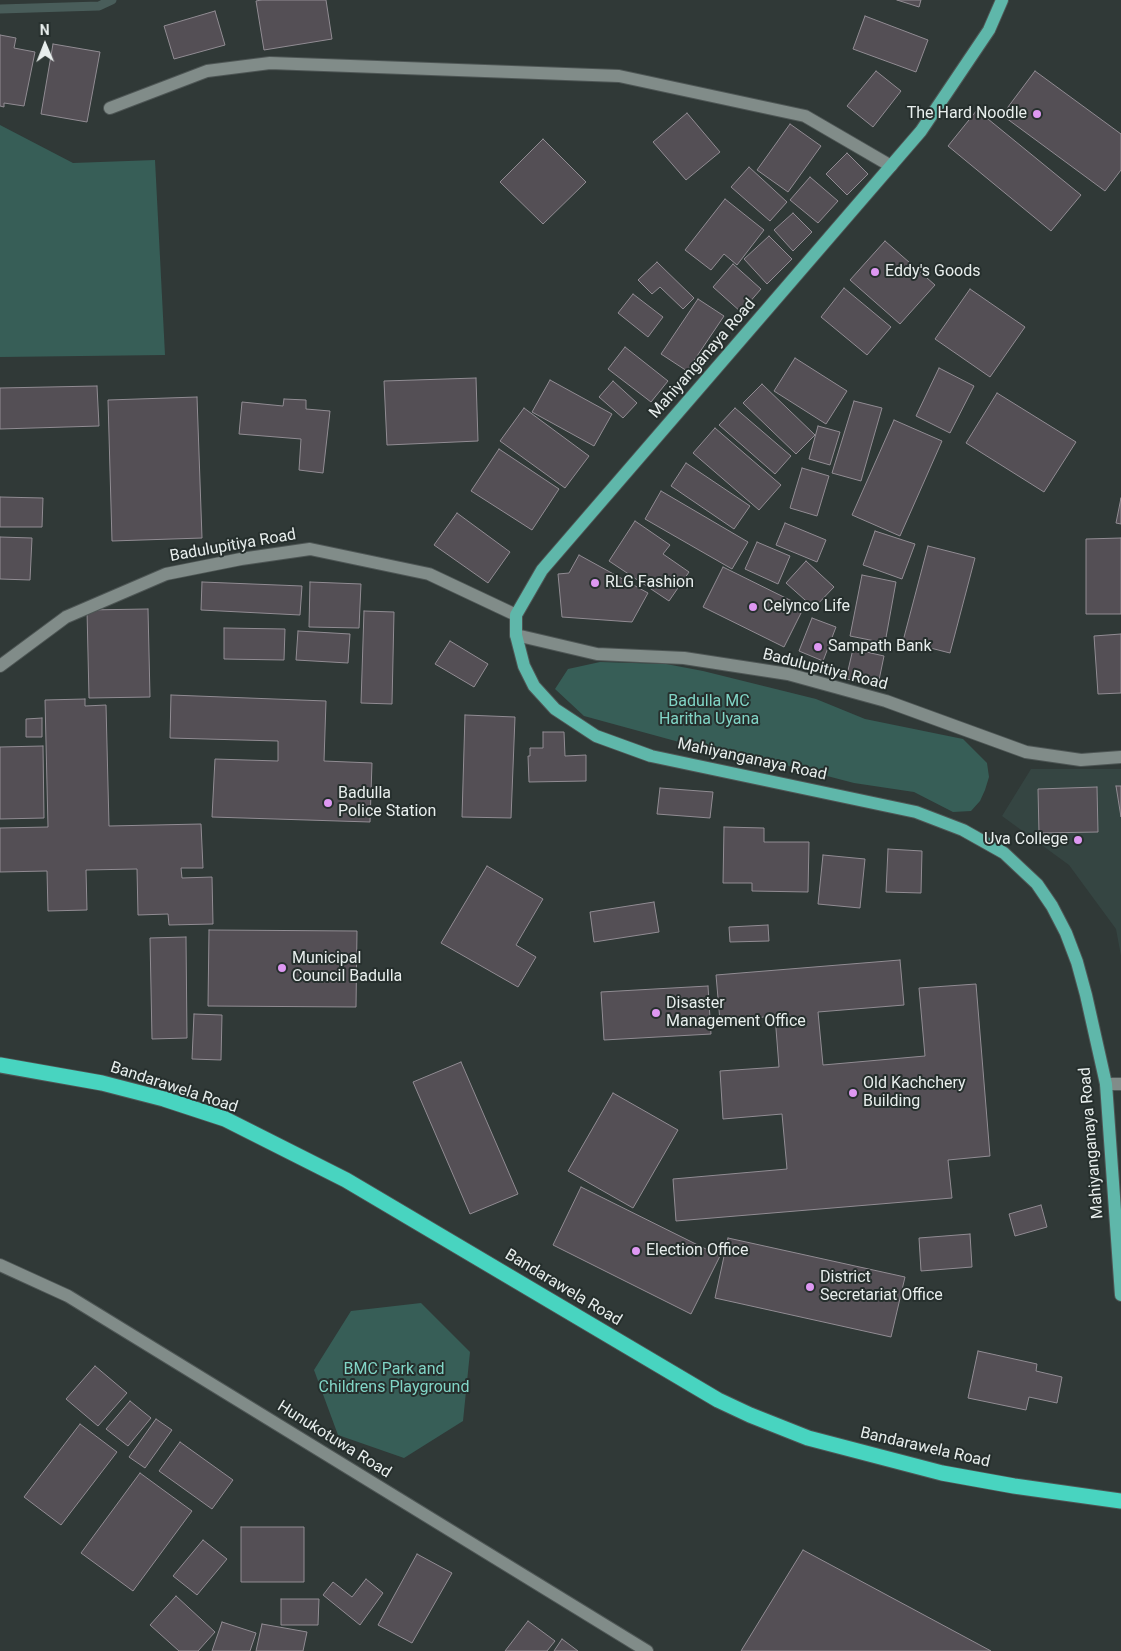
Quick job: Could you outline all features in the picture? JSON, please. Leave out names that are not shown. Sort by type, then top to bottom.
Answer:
[{"type":"highway","name":"Bandarawela Road","points":[[0,1065],[102,1083],[164,1099],[225,1120],[346,1180],[718,1400],[808,1438],[942,1473],[1014,1486],[1121,1501]]},
{"type":"main road","name":"Mahiyanganaya Road","points":[[1002,0],[989,30],[921,131],[542,570],[516,615],[516,634],[524,666],[534,686],[555,709],[596,736],[651,756],[916,812],[963,830],[1004,853],[1037,884],[1052,906],[1066,933],[1077,962],[1106,1084],[1121,1295]]},
{"type":"street","points":[[110,108],[207,71],[270,63],[619,76],[805,116],[891,166]]},
{"type":"street","name":"Badulupitiya Road","points":[[0,666],[66,617],[166,574],[240,559],[310,549],[429,574],[516,615]]},
{"type":"street","name":"Badulupitiya Road","points":[[516,634],[597,654],[684,658],[788,674],[886,701],[1026,752],[1081,760],[1121,757]]},
{"type":"street","points":[[1106,1084],[1121,1084]]},
{"type":"street","name":"Hunukotuwa Road","points":[[0,1265],[68,1296],[647,1651]]},
{"type":"shaded area","name":"Uva College","points":[[1031,769],[1121,769],[1121,956],[1116,929],[1069,865],[1002,816]]},
{"type":"green space","points":[[0,125],[73,163],[155,160],[165,355],[0,357]]},
{"type":"green space","name":"Badulla MC Haritha Uyana","points":[[600,662],[666,664],[703,671],[816,699],[865,719],[963,739],[987,763],[989,777],[985,790],[980,801],[971,811],[953,812],[914,792],[854,783],[758,758],[701,748],[584,716],[555,689],[568,669]]},
{"type":"green space","name":"BMC Park and Childrens Playground","points":[[421,1303],[470,1352],[463,1421],[404,1458],[338,1435],[314,1370],[351,1311]]},
{"type":"building","points":[[326,0],[332,39],[264,50],[256,1]]},
{"type":"building","points":[[897,0],[921,0],[919,7]]},
{"type":"building","points":[[215,11],[225,45],[174,59],[164,26]]},
{"type":"building","points":[[865,16],[928,40],[916,72],[853,49]]},
{"type":"building","points":[[0,35],[16,38],[14,48],[35,52],[24,106],[4,103],[4,107],[0,106]]},
{"type":"building","points":[[53,44],[100,52],[87,122],[41,114]]},
{"type":"building","points":[[876,71],[901,91],[873,127],[847,106]]},
{"type":"building","points":[[1035,71],[1121,134],[1121,170],[1105,191],[1002,115]]},
{"type":"building","points":[[977,110],[1081,195],[1051,231],[948,146]]},
{"type":"building","points":[[687,113],[720,152],[686,180],[653,142]]},
{"type":"building","points":[[790,124],[821,146],[788,192],[757,170]]},
{"type":"building","points":[[543,139],[586,182],[543,224],[500,182]]},
{"type":"building","points":[[847,153],[868,174],[847,195],[826,174]]},
{"type":"building","points":[[749,167],[787,202],[770,221],[731,187]]},
{"type":"building","points":[[810,177],[838,201],[818,223],[790,200]]},
{"type":"building","points":[[725,199],[764,230],[737,265],[724,254],[711,270],[685,250]]},
{"type":"building","points":[[793,213],[812,232],[793,251],[774,230]]},
{"type":"building","points":[[769,236],[792,259],[767,284],[744,259]]},
{"type":"building","points":[[885,241],[935,285],[900,324],[850,280]]},
{"type":"building","points":[[657,262],[694,298],[683,309],[660,287],[652,294],[638,280]]},
{"type":"building","points":[[733,264],[761,289],[741,312],[713,287]]},
{"type":"building","points":[[844,288],[891,327],[867,355],[821,317]]},
{"type":"building","points":[[970,289],[1025,327],[990,377],[935,339]]},
{"type":"building","points":[[633,294],[663,317],[648,337],[618,313]]},
{"type":"building","points":[[698,299],[724,316],[687,371],[661,354]]},
{"type":"building","points":[[625,347],[668,381],[651,402],[608,369]]},
{"type":"building","points":[[795,358],[847,391],[826,424],[774,391]]},
{"type":"building","points":[[939,368],[974,386],[950,433],[916,416]]},
{"type":"building","points":[[476,378],[478,441],[387,445],[384,381]]},
{"type":"building","points":[[550,380],[612,414],[594,446],[532,412]]},
{"type":"building","points":[[613,381],[637,403],[623,418],[599,397]]},
{"type":"building","points":[[762,384],[815,435],[796,454],[743,403]]},
{"type":"building","points":[[97,386],[99,426],[0,429],[0,388]]},
{"type":"building","points":[[997,393],[1076,442],[1044,492],[966,443]]},
{"type":"building","points":[[197,397],[202,538],[112,541],[108,400]]},
{"type":"building","points":[[284,399],[306,400],[306,409],[330,411],[323,473],[299,470],[301,439],[239,434],[242,402],[283,406]]},
{"type":"building","points":[[854,401],[882,408],[861,481],[832,473]]},
{"type":"building","points":[[524,408],[589,456],[565,488],[500,441]]},
{"type":"building","points":[[735,408],[791,456],[775,474],[719,425]]},
{"type":"building","points":[[894,420],[942,441],[900,536],[852,515]]},
{"type":"building","points":[[818,426],[840,432],[830,465],[809,459]]},
{"type":"building","points":[[715,428],[781,485],[759,510],[693,453]]},
{"type":"building","points":[[499,449],[559,489],[532,530],[471,491]]},
{"type":"building","points":[[686,463],[750,506],[734,529],[671,486]]},
{"type":"building","points":[[802,468],[829,476],[817,516],[790,508]]},
{"type":"building","points":[[661,491],[748,542],[732,569],[645,519]]},
{"type":"building","points":[[0,497],[43,498],[42,527],[0,527]]},
{"type":"building","points":[[1121,498],[1121,524],[1116,523]]},
{"type":"building","points":[[457,513],[510,552],[488,583],[434,545]]},
{"type":"building","points":[[635,521],[670,545],[663,554],[689,572],[669,601],[609,561]]},
{"type":"building","points":[[785,523],[826,540],[817,562],[776,545]]},
{"type":"building","points":[[875,531],[915,544],[902,579],[863,565]]},
{"type":"building","points":[[0,537],[32,538],[30,580],[0,579]]},
{"type":"building","points":[[1121,538],[1121,614],[1086,614],[1086,539]]},
{"type":"building","points":[[757,542],[790,556],[778,584],[745,569]]},
{"type":"building","points":[[928,546],[975,558],[950,653],[903,641]]},
{"type":"building","name":"RLG Fashion","points":[[579,555],[648,593],[632,622],[562,617],[558,574],[569,573]]},
{"type":"building","points":[[806,561],[834,587],[814,608],[786,583]]},
{"type":"building","name":"Celynco Life","points":[[723,567],[804,607],[784,647],[703,607]]},
{"type":"building","points":[[862,575],[896,582],[885,643],[850,636]]},
{"type":"building","points":[[202,582],[302,586],[300,615],[201,610]]},
{"type":"building","points":[[310,582],[361,584],[359,628],[309,627]]},
{"type":"building","points":[[148,609],[150,697],[89,698],[87,610]]},
{"type":"building","points":[[364,611],[394,612],[392,704],[361,703]]},
{"type":"building","points":[[812,618],[836,627],[823,661],[799,651]]},
{"type":"building","points":[[224,628],[285,629],[284,660],[224,659]]},
{"type":"building","points":[[298,631],[350,634],[348,663],[296,660]]},
{"type":"building","points":[[1121,634],[1121,693],[1098,694],[1094,636]]},
{"type":"building","points":[[450,641],[488,664],[474,687],[435,664]]},
{"type":"building","points":[[853,649],[884,656],[878,685],[846,679]]},
{"type":"building","points":[[171,695],[326,701],[324,761],[372,763],[370,822],[212,817],[215,759],[278,761],[278,741],[170,738]]},
{"type":"building","points":[[85,699],[85,706],[106,705],[109,826],[201,824],[203,868],[181,868],[182,878],[212,877],[213,924],[169,925],[168,914],[138,915],[137,869],[86,870],[87,910],[48,911],[47,871],[0,872],[0,828],[48,827],[45,700]]},
{"type":"building","points":[[465,715],[515,717],[511,818],[462,817]]},
{"type":"building","points":[[42,718],[42,737],[26,737],[26,719]]},
{"type":"building","points":[[543,732],[564,732],[565,756],[586,755],[586,781],[529,782],[528,756],[530,756],[530,748],[543,748]]},
{"type":"building","points":[[43,746],[44,818],[0,819],[0,747]]},
{"type":"building","points":[[1116,786],[1121,786],[1121,817]]},
{"type":"building","points":[[1097,787],[1098,832],[1039,833],[1038,789]]},
{"type":"building","points":[[660,788],[713,792],[710,818],[657,814]]},
{"type":"building","points":[[724,827],[764,828],[764,842],[809,842],[808,892],[752,891],[752,883],[723,883]]},
{"type":"building","points":[[888,849],[922,851],[921,893],[886,892]]},
{"type":"building","points":[[823,855],[865,859],[860,908],[818,904]]},
{"type":"building","points":[[487,866],[543,899],[516,945],[536,957],[518,987],[441,943]]},
{"type":"building","points":[[654,902],[659,932],[594,942],[590,912]]},
{"type":"building","points":[[768,925],[769,941],[730,942],[729,927]]},
{"type":"building","name":"Municipal Council Badulla","points":[[209,930],[357,931],[356,1007],[208,1006]]},
{"type":"building","points":[[186,937],[187,1038],[152,1039],[150,938]]},
{"type":"building","name":"Old Kachchery Building","points":[[900,960],[904,1005],[818,1012],[823,1065],[925,1056],[919,988],[976,984],[990,1156],[948,1160],[952,1198],[676,1221],[673,1179],[787,1169],[782,1114],[723,1119],[720,1071],[779,1067],[775,1016],[720,1021],[716,975]]},
{"type":"building","name":"Disaster Management Office","points":[[708,986],[711,1034],[604,1040],[601,992]]},
{"type":"building","points":[[194,1014],[222,1015],[221,1060],[192,1059]]},
{"type":"building","points":[[461,1062],[518,1194],[470,1214],[413,1082]]},
{"type":"building","points":[[613,1093],[678,1130],[633,1208],[568,1171]]},
{"type":"building","name":"Election Office","points":[[581,1187],[720,1256],[691,1314],[553,1245]]},
{"type":"building","points":[[1041,1205],[1047,1227],[1015,1236],[1009,1214]]},
{"type":"building","points":[[970,1234],[972,1267],[921,1271],[919,1238]]},
{"type":"building","name":"District Secretariat Office","points":[[728,1238],[905,1277],[891,1337],[715,1298]]},
{"type":"building","points":[[978,1351],[1037,1364],[1036,1371],[1062,1377],[1057,1403],[1029,1397],[1026,1410],[968,1398]]},
{"type":"building","points":[[95,1366],[127,1393],[98,1426],[66,1399]]},
{"type":"building","points":[[130,1401],[151,1418],[128,1446],[106,1429]]},
{"type":"building","points":[[156,1419],[172,1430],[145,1468],[129,1457]]},
{"type":"building","points":[[80,1424],[117,1452],[61,1525],[24,1497]]},
{"type":"building","points":[[180,1442],[233,1480],[212,1509],[159,1471]]},
{"type":"building","points":[[140,1473],[192,1511],[133,1591],[81,1553]]},
{"type":"building","points":[[241,1527],[304,1527],[304,1582],[241,1582]]},
{"type":"building","points":[[203,1540],[227,1559],[197,1595],[173,1576]]},
{"type":"building","points":[[803,1550],[991,1651],[741,1651]]},
{"type":"building","points":[[417,1554],[452,1573],[412,1643],[378,1625]]},
{"type":"building","points":[[366,1579],[383,1593],[360,1625],[323,1595],[333,1582],[352,1597]]},
{"type":"building","points":[[176,1596],[215,1632],[198,1651],[179,1651],[150,1625]]},
{"type":"building","points":[[281,1599],[319,1599],[318,1625],[281,1625]]},
{"type":"building","points":[[528,1621],[555,1641],[547,1651],[505,1651]]},
{"type":"building","points":[[222,1622],[256,1633],[250,1651],[212,1651]]},
{"type":"building","points":[[262,1624],[307,1632],[303,1651],[256,1651]]},
{"type":"building","points":[[562,1639],[578,1651],[554,1651]]},
{"type":"waterway","points":[[0,9],[99,6],[112,0]]},
{"type":"place","name":"The Hard Noodle","points":[[1037,114]]},
{"type":"place","name":"Eddy's Goods","points":[[875,272]]},
{"type":"place","name":"RLG Fashion","points":[[595,583]]},
{"type":"place","name":"Celynco Life","points":[[753,607]]},
{"type":"place","name":"Sampath Bank","points":[[818,647]]},
{"type":"place","name":"Badulla Police Station","points":[[328,803]]},
{"type":"place","name":"Uva College","points":[[1078,840]]},
{"type":"place","name":"Municipal Council Badulla","points":[[282,968]]},
{"type":"place","name":"Disaster Management Office","points":[[656,1013]]},
{"type":"place","name":"Old Kachchery Building","points":[[853,1093]]},
{"type":"place","name":"Election Office","points":[[636,1251]]},
{"type":"place","name":"District Secretariat Office","points":[[810,1287]]}]
